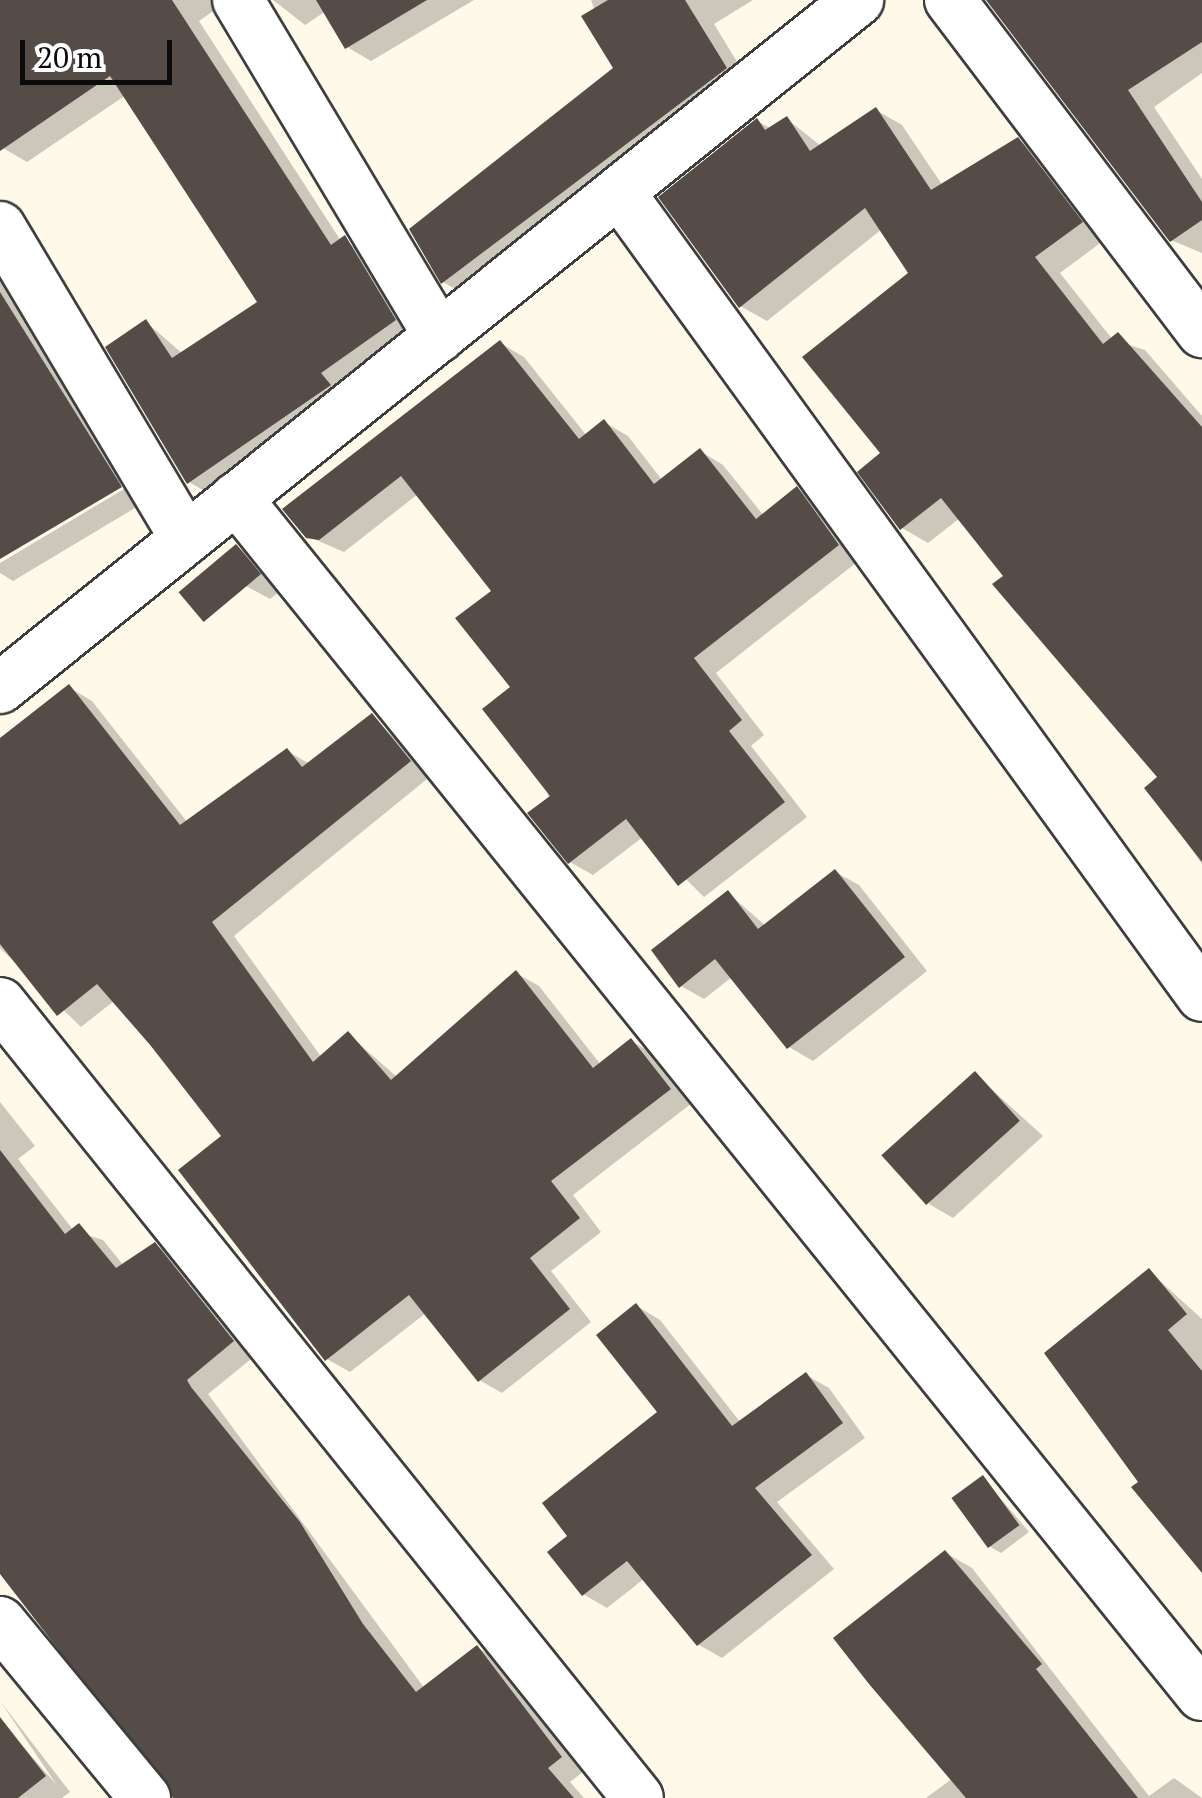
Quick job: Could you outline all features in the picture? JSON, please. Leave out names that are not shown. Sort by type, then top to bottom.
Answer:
[{"type":"street","points":[[238,0],[439,336]]},
{"type":"street","points":[[0,688],[858,0]]},
{"type":"street","points":[[950,0],[1202,332]]},
{"type":"street","points":[[618,192],[1202,996]]},
{"type":"street","points":[[0,227],[186,539]]},
{"type":"street","points":[[236,498],[1202,1694]]},
{"type":"street","points":[[0,1004],[638,1798]]},
{"type":"street","points":[[0,1622],[145,1798]]},
{"type":"building","points":[[0,0],[172,0],[331,245],[345,235],[396,320],[321,373],[331,385],[187,484],[105,347],[146,319],[172,358],[257,302],[110,76],[0,151]]},
{"type":"building","points":[[316,0],[427,0],[345,49]]},
{"type":"building","points":[[608,0],[685,0],[727,68],[441,284],[409,229],[613,68],[581,16]]},
{"type":"building","points":[[986,0],[1202,0],[1202,42],[1128,90],[1202,202],[1202,220],[1170,242]]},
{"type":"building","points":[[876,107],[931,190],[1018,137],[1083,222],[1035,257],[1103,344],[1118,332],[1202,427],[1202,862],[1144,788],[1157,777],[992,584],[1003,576],[941,498],[900,530],[857,472],[880,453],[802,357],[908,273],[865,208],[739,308],[658,197],[757,118],[765,130],[787,116],[810,151]]},
{"type":"building","points":[[0,292],[122,487],[0,559]]},
{"type":"building","points":[[500,340],[579,439],[604,419],[654,484],[700,448],[756,519],[797,486],[839,545],[694,658],[742,720],[729,731],[785,802],[678,886],[626,819],[568,864],[527,813],[550,796],[482,709],[510,687],[455,618],[491,591],[401,476],[319,540],[306,538],[282,509]]},
{"type":"building","points":[[236,544],[261,574],[204,622],[179,592]]},
{"type":"building","points":[[69,684],[180,825],[287,748],[302,767],[372,713],[411,761],[212,922],[313,1062],[348,1031],[391,1080],[516,970],[593,1068],[631,1038],[671,1089],[551,1181],[580,1218],[530,1258],[570,1309],[478,1382],[409,1295],[325,1361],[178,1170],[221,1136],[151,1046],[97,984],[57,1016],[0,944],[0,738]]},
{"type":"building","points":[[835,869],[905,957],[787,1049],[715,959],[679,988],[651,950],[728,890],[758,929]]},
{"type":"building","points":[[975,1071],[1020,1121],[926,1205],[881,1155]]},
{"type":"building","points":[[0,1150],[65,1234],[79,1223],[116,1268],[155,1242],[234,1341],[187,1380],[300,1522],[363,1624],[416,1692],[477,1645],[562,1757],[548,1768],[574,1798],[173,1798],[0,1574]]},
{"type":"building","points":[[1149,1268],[1187,1314],[1168,1330],[1202,1371],[1202,1573],[1131,1487],[1138,1482],[1044,1353]]},
{"type":"building","points":[[636,1303],[732,1426],[806,1372],[843,1423],[755,1488],[812,1555],[697,1646],[627,1561],[582,1596],[547,1552],[567,1536],[542,1503],[657,1412],[596,1335]]},
{"type":"building","points":[[983,1475],[1019,1525],[988,1548],[951,1498]]},
{"type":"building","points":[[945,1550],[1042,1664],[1036,1669],[1138,1798],[966,1798],[833,1638]]},
{"type":"building","points":[[0,1717],[46,1776],[18,1798],[0,1798]]}]
